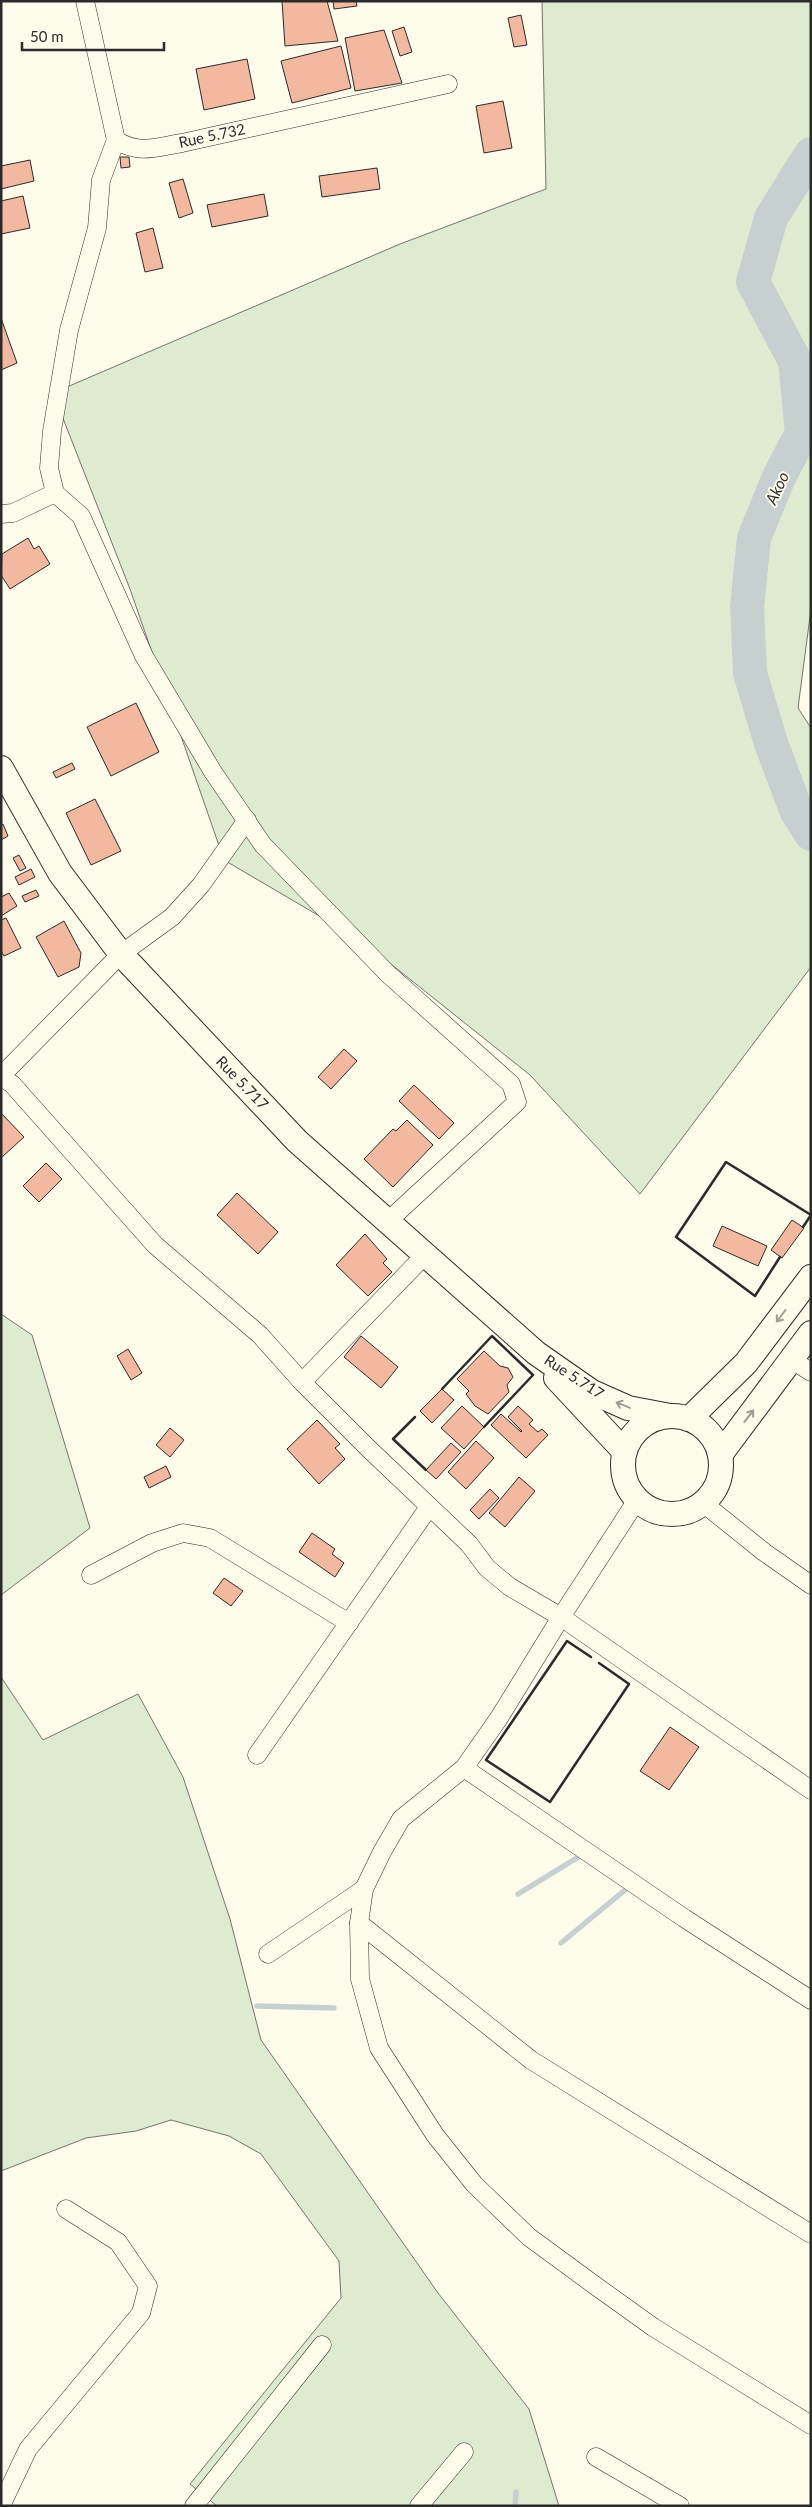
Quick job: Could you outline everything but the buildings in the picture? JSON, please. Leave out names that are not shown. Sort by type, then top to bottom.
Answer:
[{"type":"street","points":[[85,1],[116,140],[101,180],[97,228],[69,330],[52,431],[49,468],[55,493],[81,516],[144,656],[213,772],[264,845],[388,974],[511,1084],[517,1102],[388,1221]]},
{"type":"street","name":"Rue 5.732","points":[[116,140],[129,148],[143,149],[182,143],[448,84]]},
{"type":"street","points":[[1,514],[13,513],[55,493]]},
{"type":"street","name":"Rue 5.717","points":[[1,768],[60,873],[121,954],[297,1141],[536,1353],[592,1392],[628,1408],[680,1417]]},
{"type":"street","points":[[246,820],[201,885],[172,917],[121,954],[1,1076],[12,1084],[155,1246],[260,1335],[302,1382],[469,1544],[487,1568],[510,1587],[561,1617],[811,1790]]},
{"type":"street","points":[[302,1382],[426,1254]]},
{"type":"street","points":[[680,1417],[746,1363],[811,1277]]},
{"type":"street","points":[[720,1456],[801,1366],[811,1333]]},
{"type":"street","name":"Rue 5.717","points":[[536,1353],[566,1390],[624,1451]]},
{"type":"street","points":[[680,1417],[703,1427],[714,1440],[720,1456],[718,1481],[703,1503],[677,1514],[662,1514],[649,1509],[637,1500],[629,1490],[624,1478],[624,1451],[631,1437],[642,1426],[655,1418],[680,1417]]},
{"type":"street","points":[[637,1500],[561,1617],[499,1718],[464,1768],[401,1819],[364,1889],[359,1923],[360,1979],[379,2048],[435,2135],[474,2184],[529,2237],[653,2327],[811,2425]]},
{"type":"street","points":[[703,1503],[764,1552],[811,1585]]},
{"type":"street","points":[[257,1755],[429,1506]]},
{"type":"street","points":[[91,1574],[152,1543],[183,1533],[210,1538],[348,1623]]},
{"type":"street","points":[[464,1768],[691,1923],[811,2000]]},
{"type":"street","points":[[268,1954],[364,1889]]},
{"type":"street","points":[[359,1923],[531,2060],[811,2234]]},
{"type":"street","points":[[1,2506],[28,2449],[141,2313],[148,2286],[118,2242],[66,2209]]},
{"type":"street","points":[[194,2506],[322,2345]]},
{"type":"street","points":[[419,2506],[464,2452]]},
{"type":"street","points":[[596,2457],[680,2506]]},
{"type":"green space","points":[[542,1],[811,1],[811,609],[798,708],[811,728],[811,967],[640,1194],[530,1075],[362,941],[224,860],[130,589],[53,393],[400,244],[546,189]]},
{"type":"green space","points":[[1,1314],[32,1335],[90,1528],[1,1595]]},
{"type":"green space","points":[[1,1677],[43,1740],[138,1694],[183,1777],[230,1919],[261,2040],[438,2293],[529,2409],[559,2506],[217,2506],[190,2484],[341,2298],[339,2261],[261,2154],[229,2136],[171,2120],[136,2131],[86,2138],[1,2171]]},
{"type":"waterway","name":"Akoo","points":[[811,154],[771,218],[753,282],[795,361],[802,433],[779,477],[754,538],[747,607],[750,673],[771,743],[796,810],[811,834]]},
{"type":"waterway","points":[[518,1894],[585,1853]]},
{"type":"waterway","points":[[561,1943],[625,1890]]},
{"type":"waterway","points":[[257,2006],[334,2008]]},
{"type":"waterway","points":[[515,2506],[516,2492]]},
{"type":"wall","points":[[780,1257],[755,1296],[676,1237],[726,1162],[811,1215],[803,1227]]},
{"type":"wall","points":[[442,1389],[492,1336],[533,1375],[484,1427]]},
{"type":"wall","points":[[415,1417],[393,1439],[426,1470]]},
{"type":"wall","points":[[591,1657],[567,1641],[486,1760],[550,1802],[629,1684],[599,1663]]}]
